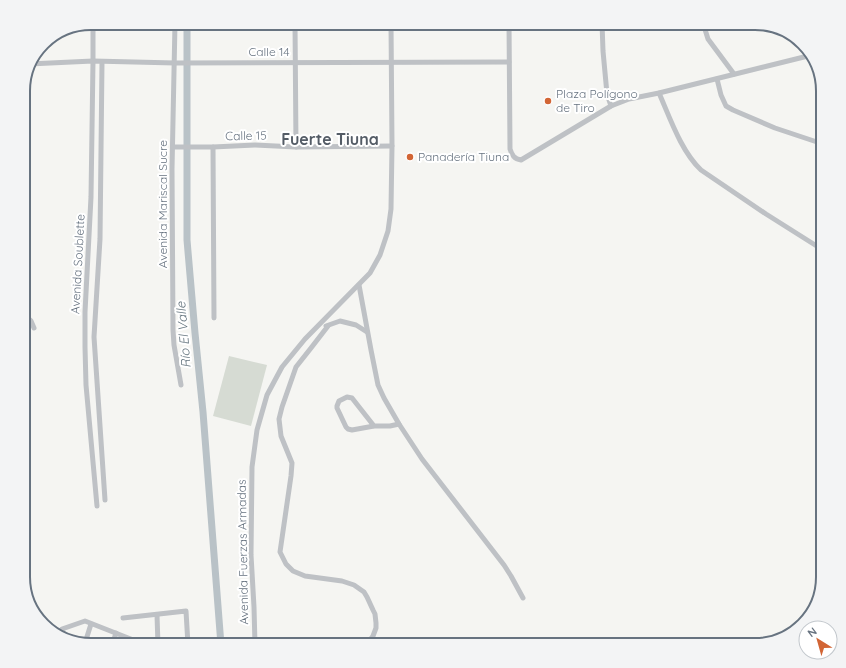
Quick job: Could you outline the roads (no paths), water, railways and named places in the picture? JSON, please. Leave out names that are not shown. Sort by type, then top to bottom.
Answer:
[{"type":"street","name":"Avenida Soublette","points":[[93,30],[94,61],[91,197],[85,312],[85,347],[86,385],[97,506]]},
{"type":"street","name":"Avenida Mariscal Sucre","points":[[175,30],[173,330],[181,385]]},
{"type":"street","points":[[295,30],[296,147]]},
{"type":"street","name":"Avenida Fuerzas Armadas","points":[[255,638],[251,555],[252,467],[257,430],[267,395],[282,367],[305,339],[370,273],[380,255],[388,231],[391,209],[391,30]]},
{"type":"street","points":[[509,30],[510,149],[516,160],[521,160],[611,106],[629,99],[660,93],[805,57]]},
{"type":"street","points":[[602,30],[607,94],[611,106]]},
{"type":"street","points":[[705,30],[708,39],[734,74]]},
{"type":"street","name":"Calle 14","points":[[36,64],[94,61],[174,63],[509,62]]},
{"type":"street","points":[[102,62],[100,239],[94,337],[105,500]]},
{"type":"street","points":[[717,79],[721,95],[726,106],[775,128],[816,142]]},
{"type":"street","points":[[660,93],[675,130],[693,162],[701,170],[816,245]]},
{"type":"street","name":"Calle 15","points":[[173,147],[255,145],[296,147],[392,146]]},
{"type":"street","points":[[214,147],[214,318]]},
{"type":"street","points":[[359,285],[378,385],[384,398],[422,459],[504,565],[523,598]]},
{"type":"street","points":[[30,320],[34,328]]},
{"type":"street","points":[[314,330],[340,321],[356,325],[367,332]]},
{"type":"street","points":[[328,326],[296,367],[279,419],[281,436],[292,463],[280,552],[286,564],[293,571],[305,576],[349,583],[358,587],[364,592],[375,614],[376,628],[371,638]]},
{"type":"street","points":[[374,426],[352,398],[347,397],[339,401],[337,408],[348,429],[352,430],[399,424]]},
{"type":"street","points":[[123,618],[186,612],[188,638]]},
{"type":"street","points":[[157,614],[158,638]]},
{"type":"street","points":[[63,631],[62,628],[85,622],[128,638]]},
{"type":"street","points":[[87,638],[92,624]]},
{"type":"street","points":[[114,638],[116,633]]},
{"type":"waterway","name":"Río El Valle","points":[[187,30],[187,240],[203,412],[220,638]]},
{"type":"place","name":"Plaza Polígono de Tiro","points":[[548,101]]},
{"type":"place","name":"Panadería Tiuna","points":[[410,157]]},
{"type":"district","name":"Fuerte Tiuna","points":[[330,139]]}]
